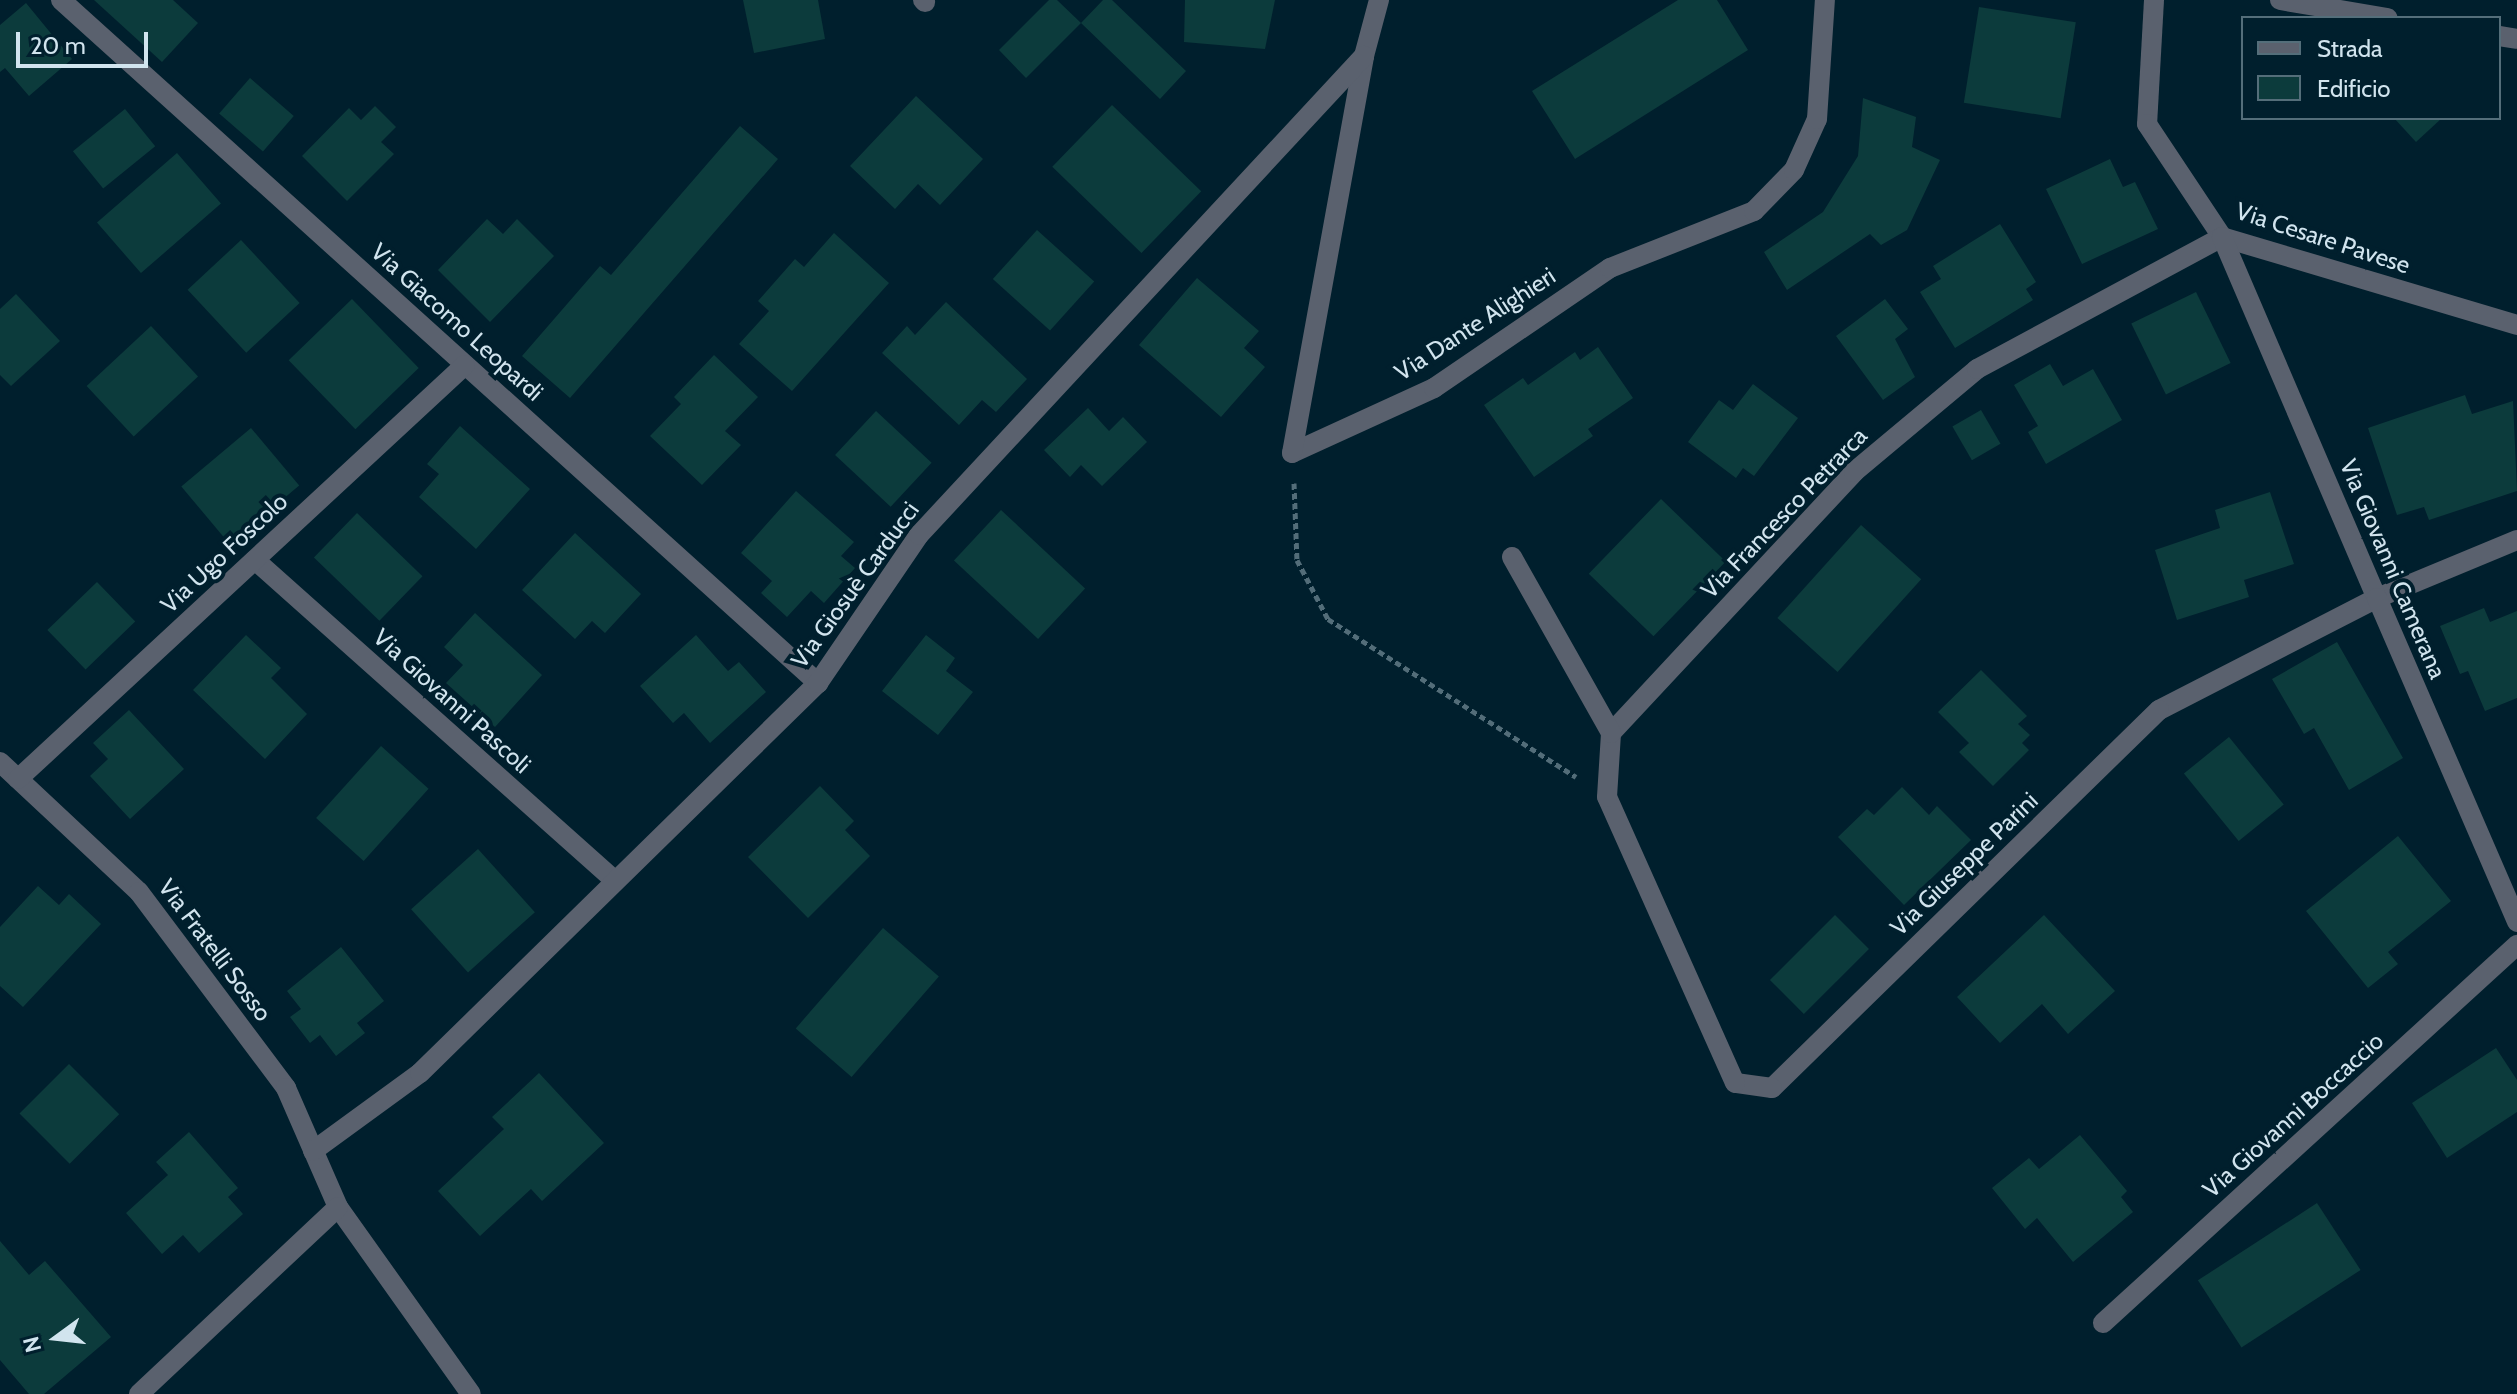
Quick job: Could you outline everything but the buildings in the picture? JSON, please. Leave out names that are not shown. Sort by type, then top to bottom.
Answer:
[{"type":"street","name":"Via Giacomo Leopardi","points":[[61,0],[818,683]]},
{"type":"street","name":"Via Giosuè Carducci","points":[[313,1151],[420,1073],[818,683],[919,535],[1364,56],[1379,0]]},
{"type":"street","name":"Via Dante Alighieri","points":[[1292,453],[1434,388],[1610,268],[1754,211],[1794,170],[1817,119],[1825,0]]},
{"type":"street","name":"Via Cesare Pavese","points":[[2154,0],[2147,124],[2222,237],[2517,325]]},
{"type":"street","points":[[2280,0],[2376,16]]},
{"type":"street","points":[[1292,453],[1364,56]]},
{"type":"street","name":"Via Giovanni Camerana","points":[[2222,237],[2517,922]]},
{"type":"street","name":"Via Francesco Petrarca","points":[[1611,733],[1854,472],[1977,369],[2222,237]]},
{"type":"street","name":"Via Ugo Foscolo","points":[[18,779],[465,365]]},
{"type":"street","name":"Via Giuseppe Parini","points":[[1607,797],[1735,1083],[1772,1088],[2159,710],[2377,598],[2517,540]]},
{"type":"street","points":[[1512,557],[1611,733],[1607,797]]},
{"type":"street","name":"Via Giovanni Pascoli","points":[[255,560],[615,881]]},
{"type":"street","name":"Via Fratelli Sosso","points":[[0,762],[139,892],[286,1088],[338,1207],[471,1394]]},
{"type":"street","name":"Via Giovanni Boccaccio","points":[[2103,1323],[2517,945]]},
{"type":"street","points":[[139,1394],[338,1207]]},
{"type":"path","points":[[1292,453],[1297,560],[1328,619],[1607,797]]}]
